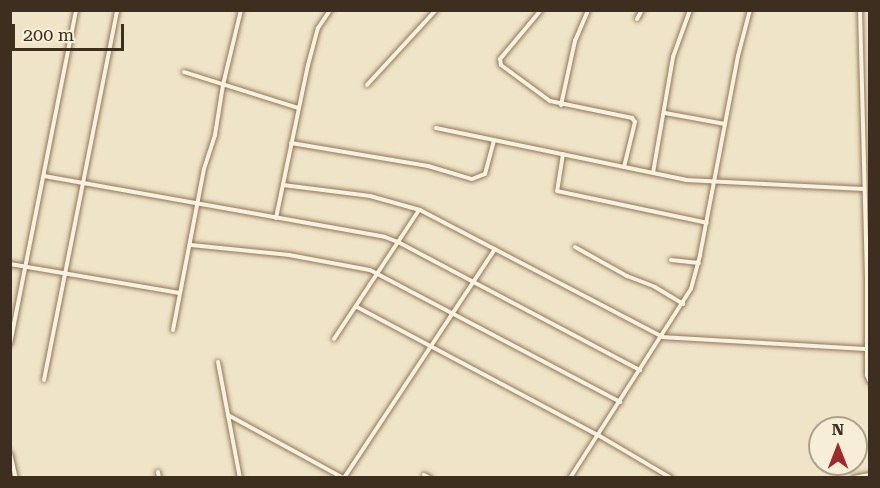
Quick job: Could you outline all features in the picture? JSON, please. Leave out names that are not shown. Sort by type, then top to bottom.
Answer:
[{"type":"street","points":[[10,344],[76,10]]},
{"type":"street","points":[[44,380],[117,10]]},
{"type":"street","points":[[173,330],[223,85],[241,10]]},
{"type":"street","points":[[276,218],[298,108],[318,27],[330,10]]},
{"type":"street","points":[[367,85],[436,10]]},
{"type":"street","points":[[541,10],[500,59],[501,65],[550,101],[632,118],[636,122],[624,167]]},
{"type":"street","points":[[561,105],[575,41],[588,10]]},
{"type":"street","points":[[637,19],[642,10]]},
{"type":"street","points":[[653,173],[678,39],[690,10]]},
{"type":"street","points":[[570,477],[683,304],[699,263],[725,124],[750,10]]},
{"type":"street","points":[[860,10],[867,375],[870,382]]},
{"type":"street","points":[[184,72],[298,108]]},
{"type":"street","points":[[665,113],[725,124]]},
{"type":"street","points":[[436,128],[686,180],[864,189]]},
{"type":"street","points":[[291,143],[428,166],[472,179],[481,178],[485,174],[494,140]]},
{"type":"street","points":[[563,154],[557,191],[707,223]]},
{"type":"street","points":[[44,176],[398,242],[640,370]]},
{"type":"street","points":[[283,185],[370,196],[420,210],[663,337],[868,348]]},
{"type":"street","points":[[333,339],[420,210]]},
{"type":"street","points":[[191,245],[288,255],[378,273],[620,402]]},
{"type":"street","points":[[575,247],[627,276],[655,287],[683,304]]},
{"type":"street","points":[[228,415],[344,477],[495,249]]},
{"type":"street","points":[[671,260],[699,263]]},
{"type":"street","points":[[10,264],[128,286],[180,293]]},
{"type":"street","points":[[357,306],[598,435],[671,477]]},
{"type":"street","points":[[218,363],[240,477]]},
{"type":"street","points":[[10,453],[16,477]]},
{"type":"street","points":[[424,475],[430,477]]},
{"type":"street","points":[[853,477],[870,475]]}]
